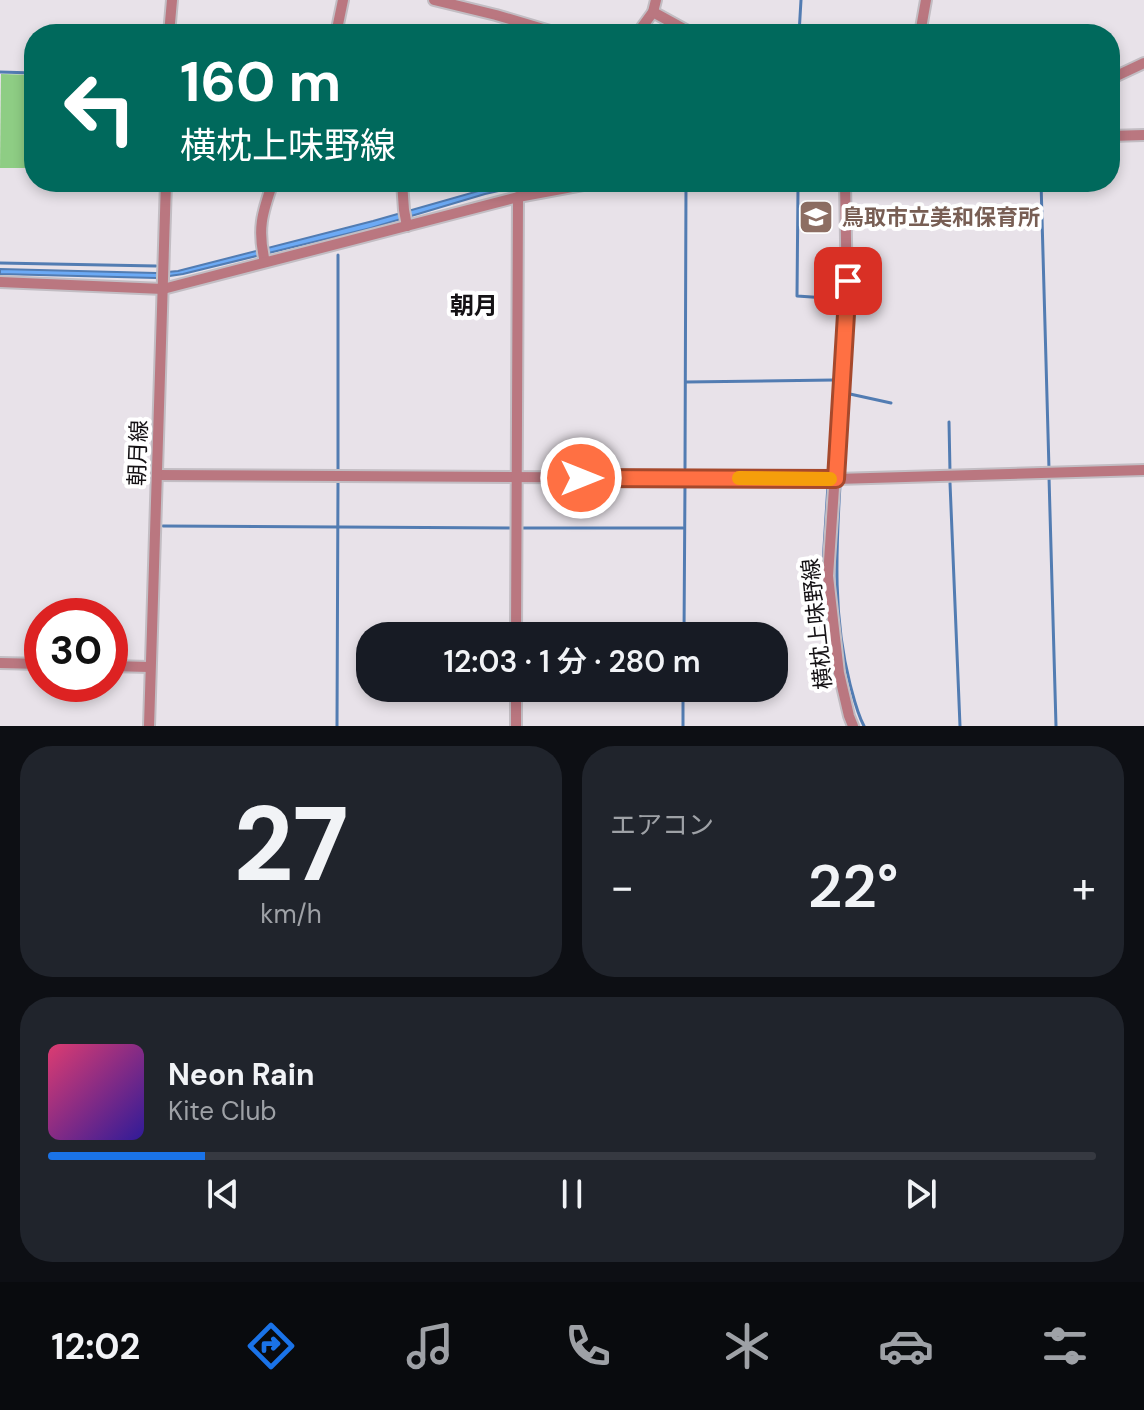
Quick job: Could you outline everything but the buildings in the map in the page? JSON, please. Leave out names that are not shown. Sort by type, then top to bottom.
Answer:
[{"type":"street","points":[[170,24],[172,0]]},
{"type":"street","points":[[338,24],[343,0]]},
{"type":"street","points":[[434,0],[512,24]]},
{"type":"street","points":[[644,24],[653,12],[656,0]]},
{"type":"street","points":[[922,24],[926,0]]},
{"type":"street","points":[[653,12],[675,24]]},
{"type":"street","points":[[1120,74],[1144,63]]},
{"type":"street","points":[[1120,136],[1144,135]]},
{"type":"street","name":"朝月線","points":[[149,726],[166,192]]},
{"type":"street","points":[[265,262],[260,241],[269,192]]},
{"type":"street","points":[[403,192],[407,226]]},
{"type":"street","points":[[0,282],[163,289],[532,192]]},
{"type":"street","name":"横枕上味野線","points":[[845,192],[847,297],[828,576],[839,673],[853,726]]},
{"type":"street","points":[[516,622],[518,197]]},
{"type":"street","points":[[157,475],[836,479],[1144,470]]},
{"type":"street","points":[[0,663],[24,664]]},
{"type":"street","points":[[128,666],[150,667]]},
{"type":"street","points":[[516,702],[516,726]]},
{"type":"green space","points":[[1,74],[24,75],[24,168],[0,168]]},
{"type":"water","points":[[475,192],[494,192],[371,228],[183,274],[156,278],[0,274],[0,269],[178,271]]},
{"type":"waterway","points":[[800,24],[801,0]]},
{"type":"waterway","points":[[0,72],[24,73]]},
{"type":"waterway","points":[[685,468],[686,192]]},
{"type":"waterway","points":[[798,192],[797,296],[841,299],[829,472]]},
{"type":"waterway","points":[[1041,192],[1049,469]]},
{"type":"waterway","points":[[338,255],[338,471]]},
{"type":"waterway","points":[[0,263],[156,266]]},
{"type":"waterway","points":[[686,382],[834,380]]},
{"type":"waterway","points":[[850,394],[891,403]]},
{"type":"waterway","points":[[842,470],[847,395]]},
{"type":"waterway","points":[[949,422],[950,472]]},
{"type":"waterway","points":[[1049,477],[1056,726]]},
{"type":"waterway","points":[[337,726],[338,480]]},
{"type":"waterway","points":[[684,622],[685,482]]},
{"type":"waterway","points":[[950,483],[960,726]]},
{"type":"waterway","points":[[828,485],[822,579],[832,672]]},
{"type":"waterway","points":[[840,485],[838,610],[850,684],[864,726]]},
{"type":"waterway","points":[[163,526],[512,528]]},
{"type":"waterway","points":[[523,528],[683,528]]},
{"type":"waterway","points":[[683,702],[683,726]]},
{"type":"slow traffic","points":[[739,478],[830,479]]},
{"type":"place","name":"鳥取市立美和保育所","points":[[816,217]]},
{"type":"district","name":"朝月","points":[[474,305]]},
{"type":"route","points":[[581,478],[836,479],[848,281]]}]
